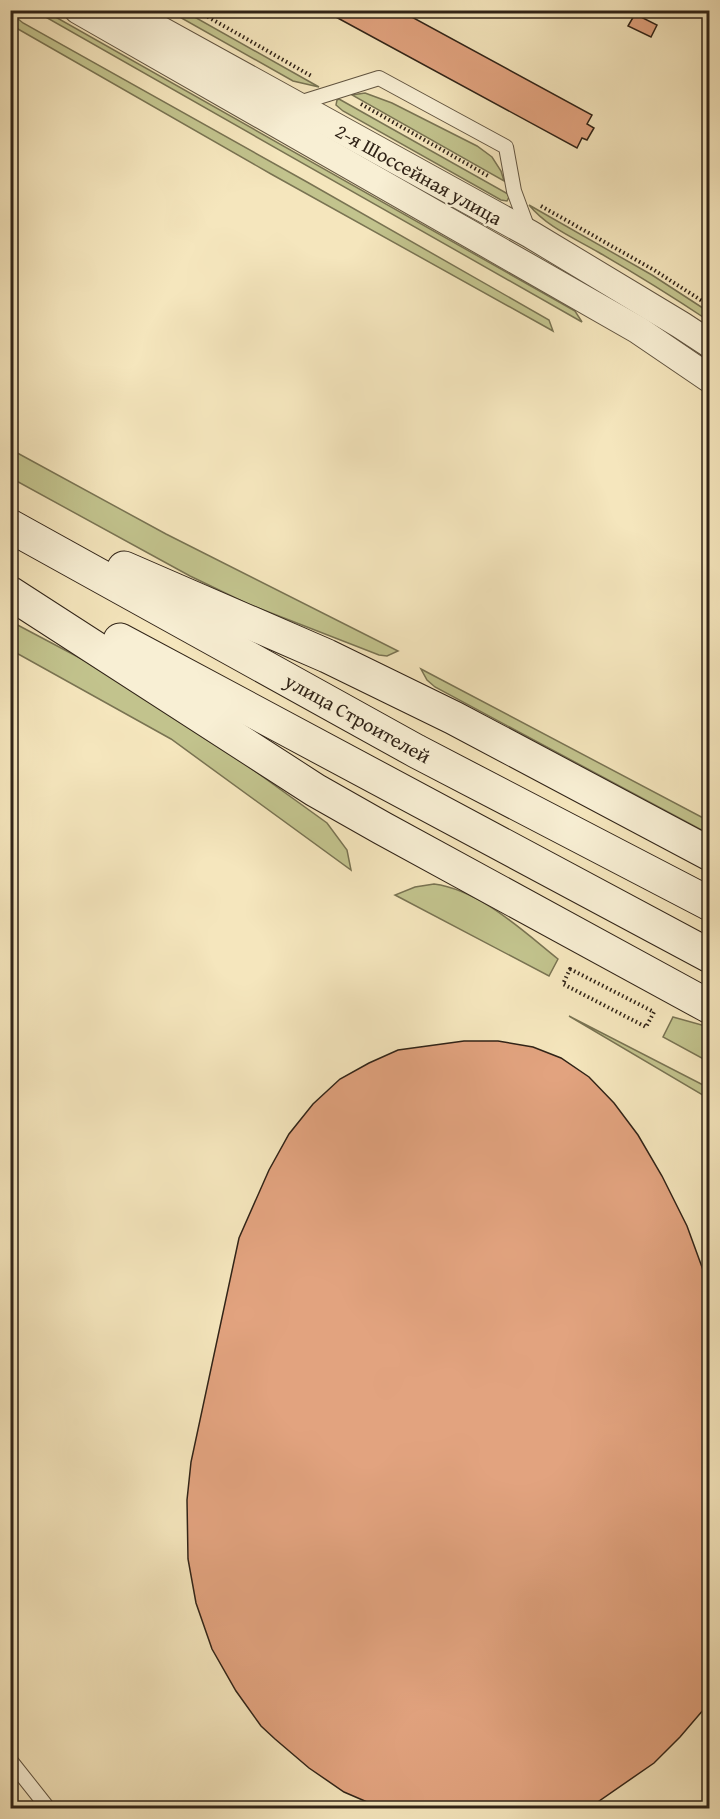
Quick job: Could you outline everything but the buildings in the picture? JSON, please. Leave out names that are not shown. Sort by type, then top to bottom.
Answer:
[{"type":"main road","points":[[10,518],[338,661],[454,718],[710,854]]},
{"type":"main road","name":"улица Строителей","points":[[10,526],[416,751],[710,904]]},
{"type":"main road","points":[[10,581],[710,956]]},
{"type":"main road","points":[[10,593],[315,790],[710,1007]]},
{"type":"street","points":[[78,10],[629,325],[710,379]]},
{"type":"street","name":"2-я Шоссейная улица","points":[[124,10],[530,234],[710,344]]},
{"type":"lane","points":[[293,105],[379,78],[506,147],[514,191],[530,234]]},
{"type":"lane","points":[[10,1760],[48,1809]]},
{"type":"path","points":[[196,10],[654,270],[710,306]]},
{"type":"path","points":[[570,969],[654,1012],[646,1027],[563,984],[570,969]]},
{"type":"green space","points":[[35,11],[45,11],[575,311],[582,322]]},
{"type":"green space","points":[[169,11],[184,11],[319,87],[293,81]]},
{"type":"green space","points":[[11,13],[23,23],[549,320],[553,331],[271,174],[11,25]]},
{"type":"green space","points":[[365,93],[392,103],[477,146],[492,157],[504,181],[352,95]]},
{"type":"green space","points":[[339,99],[508,194],[507,201],[501,200],[343,111],[336,105]]},
{"type":"green space","points":[[529,205],[652,275],[709,312],[709,321],[640,277],[552,226]]},
{"type":"green space","points":[[10,449],[166,534],[398,651],[387,656],[379,655],[248,604],[190,576],[11,478]]},
{"type":"green space","points":[[10,621],[148,694],[327,823],[347,850],[351,870],[171,739],[11,650]]},
{"type":"green space","points":[[421,669],[709,821],[709,834],[435,687],[427,680]]},
{"type":"green space","points":[[434,884],[468,894],[500,913],[530,936],[558,959],[549,976],[395,895],[415,887]]},
{"type":"green space","points":[[569,1016],[709,1088],[709,1099],[708,1098]]},
{"type":"green space","points":[[673,1017],[709,1027],[709,1062],[663,1037]]}]
